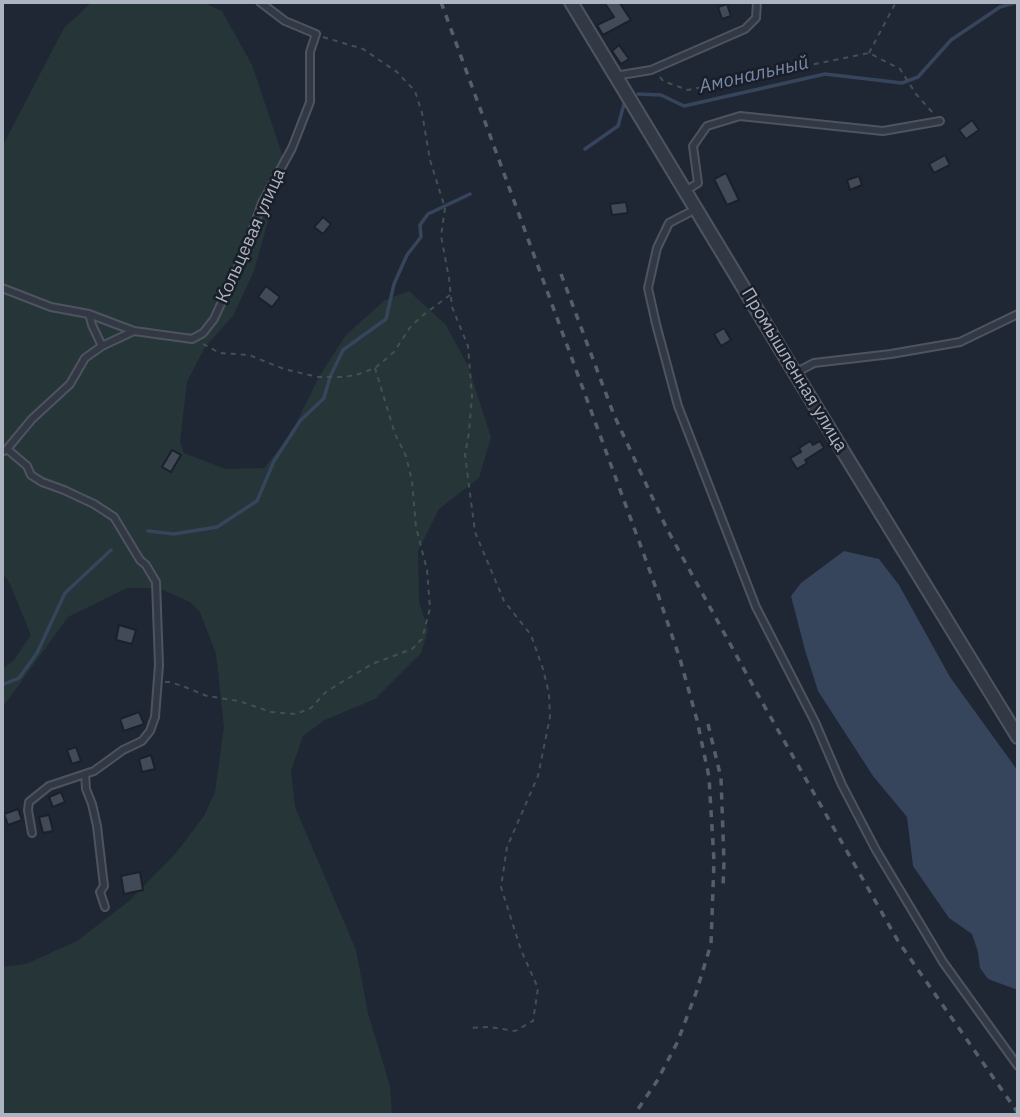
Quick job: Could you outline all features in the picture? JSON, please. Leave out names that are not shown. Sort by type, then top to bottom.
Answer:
[{"type":"street","name":"Промышленная улица","points":[[571,2],[1018,737]]},
{"type":"lane","points":[[260,2],[285,20],[316,34]]},
{"type":"lane","points":[[615,75],[651,70],[745,29],[756,18],[757,2]]},
{"type":"lane","name":"Кольцевая улица","points":[[192,339],[203,333],[214,319],[245,252],[262,203],[292,148],[310,102],[310,52],[316,34]]},
{"type":"lane","points":[[685,191],[698,183],[693,146],[707,126],[740,116],[883,131],[940,121]]},
{"type":"lane","points":[[696,209],[669,223],[657,248],[648,288],[678,406],[757,607],[815,722],[842,785],[876,850],[943,962],[1018,1066]]},
{"type":"lane","points":[[2,288],[51,307],[89,314],[134,331],[192,339]]},
{"type":"lane","points":[[89,314],[102,346]]},
{"type":"lane","points":[[795,373],[814,363],[960,342],[1018,314]]},
{"type":"lane","points":[[32,833],[29,802],[49,786],[94,771],[123,750],[142,741],[150,731],[155,717],[159,635],[156,582],[114,517],[94,504],[31,475],[27,466],[4,450],[32,419],[70,384],[85,358],[102,346],[134,331]]},
{"type":"lane","points":[[85,774],[86,789],[97,826],[104,886],[100,892],[105,908]]},
{"type":"path","points":[[869,53],[895,2]]},
{"type":"path","points":[[316,34],[363,49],[397,72],[415,91],[422,113],[430,160],[445,208],[441,236],[452,307],[468,346],[472,396],[465,455],[475,533],[504,601],[531,635],[549,694],[550,718],[538,776],[507,847],[501,887],[521,950],[538,988],[533,1021],[515,1031],[489,1027],[468,1028]]},
{"type":"path","points":[[651,70],[663,80],[688,90],[869,53],[900,69],[916,94],[940,121]]},
{"type":"path","points":[[192,339],[220,353],[249,355],[284,369],[318,377],[344,377],[374,368],[394,352],[411,326],[450,295]]},
{"type":"path","points":[[157,683],[170,682],[207,696],[239,701],[271,712],[296,713],[312,708],[326,692],[337,685],[372,664],[412,649],[422,639],[430,608],[427,570],[416,527],[412,481],[406,456],[395,434],[374,368]]},
{"type":"shaded area","points":[[92,2],[202,2],[222,11],[252,65],[282,154],[280,179],[254,271],[233,316],[205,347],[187,382],[180,442],[184,453],[226,469],[264,468],[290,436],[320,375],[346,335],[385,300],[409,291],[446,325],[468,366],[491,437],[479,478],[439,509],[418,551],[419,601],[428,631],[421,653],[375,699],[325,720],[303,736],[291,771],[295,807],[356,950],[368,1013],[390,1086],[392,1115],[2,1115],[2,967],[26,964],[77,941],[129,901],[176,853],[204,816],[215,792],[224,727],[216,654],[200,612],[190,602],[158,588],[127,588],[68,617],[2,708],[2,669],[14,660],[31,635],[2,571],[2,147],[64,28]]},
{"type":"water","points":[[844,551],[879,559],[899,585],[950,677],[1018,771],[1018,990],[988,979],[980,968],[972,934],[949,918],[913,866],[907,817],[873,776],[818,691],[791,596],[801,583]]},
{"type":"building","points":[[604,2],[619,2],[631,20],[603,35],[597,25],[614,17]]},
{"type":"building","points":[[727,4],[731,16],[722,19],[718,7]]},
{"type":"building","points":[[619,45],[629,59],[621,64],[612,51]]},
{"type":"building","points":[[972,120],[979,130],[966,139],[959,130]]},
{"type":"building","points":[[945,155],[950,165],[934,173],[929,164]]},
{"type":"building","points":[[726,173],[739,200],[727,205],[714,179]]},
{"type":"building","points":[[859,176],[862,185],[850,190],[847,180]]},
{"type":"building","points":[[626,202],[628,213],[612,215],[610,204]]},
{"type":"building","points":[[323,217],[331,224],[323,234],[314,227]]},
{"type":"building","points":[[266,286],[280,297],[272,307],[258,297]]},
{"type":"building","points":[[724,328],[731,340],[721,346],[714,334]]},
{"type":"building","points":[[810,441],[813,445],[820,441],[824,448],[805,460],[807,463],[797,469],[790,458],[801,452],[799,448]]},
{"type":"building","points":[[172,450],[181,455],[171,472],[162,467]]},
{"type":"building","points":[[119,625],[136,630],[132,644],[116,640]]},
{"type":"building","points":[[139,712],[144,724],[124,731],[120,719]]},
{"type":"building","points":[[76,747],[81,761],[72,764],[67,750]]},
{"type":"building","points":[[151,755],[155,769],[142,772],[139,759]]},
{"type":"building","points":[[61,792],[65,802],[53,807],[49,797]]},
{"type":"building","points":[[18,809],[22,820],[8,825],[4,814]]},
{"type":"building","points":[[49,815],[53,831],[43,833],[39,817]]},
{"type":"building","points":[[140,872],[143,890],[124,894],[121,876]]},
{"type":"waterway","name":"Амональный","points":[[638,94],[661,95],[684,106],[825,74],[902,83],[918,77],[951,40],[1000,7],[1018,2]]},
{"type":"waterway","name":"Амональный","points":[[585,149],[618,126],[624,104]]},
{"type":"waterway","name":"Амональный","points":[[148,531],[174,534],[217,527],[257,501],[274,461],[300,421],[324,398],[330,377],[343,350],[386,319],[394,284],[407,255],[421,237],[420,225],[428,214],[470,194]]},
{"type":"waterway","points":[[2,685],[19,678],[37,653],[65,593],[111,550]]},
{"type":"railway","points":[[441,2],[651,574],[680,659],[709,777],[714,861],[711,944],[677,1043],[657,1081],[634,1115]]},
{"type":"railway","points":[[561,274],[614,415],[667,529],[898,941],[1018,1113]]},
{"type":"railway","points":[[708,724],[721,778],[723,887]]}]
